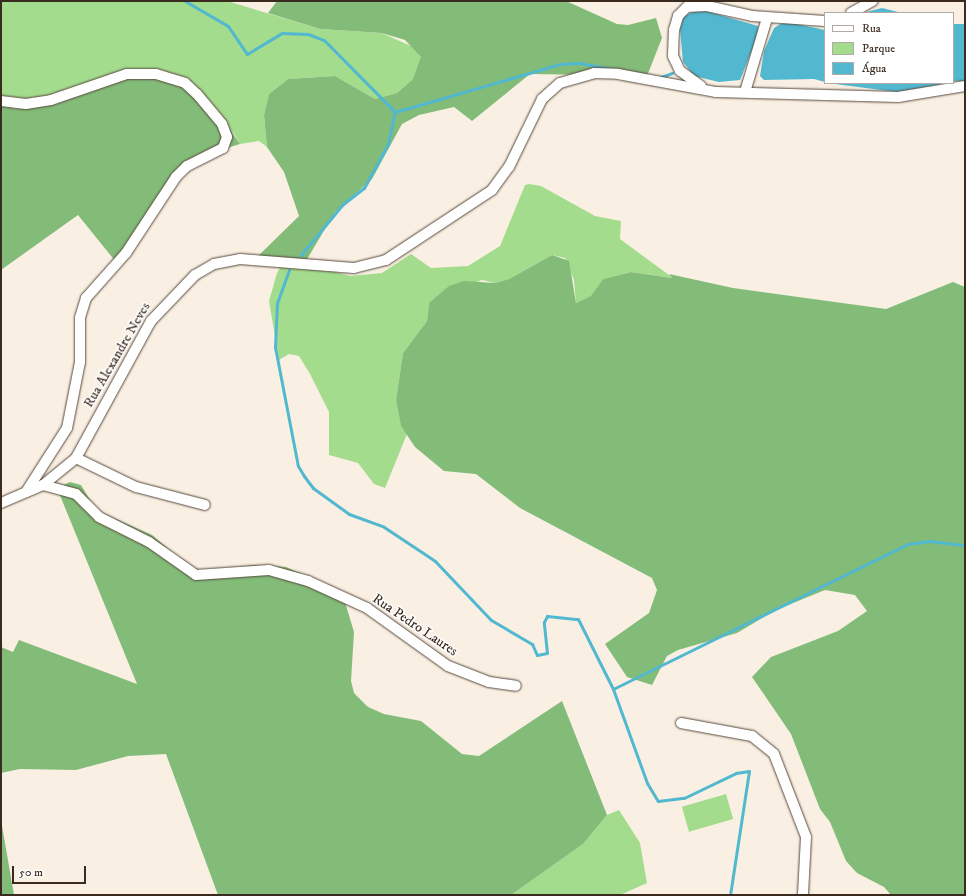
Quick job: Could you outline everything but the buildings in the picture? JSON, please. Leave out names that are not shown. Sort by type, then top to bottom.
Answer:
[{"type":"street","points":[[853,12],[873,1]]},
{"type":"street","points":[[824,21],[767,18],[696,5],[687,7],[678,16],[672,45],[676,64],[690,81],[716,92],[898,97],[965,86]]},
{"type":"street","points":[[745,92],[767,18]]},
{"type":"street","name":"Rua Alexandre Neves","points":[[1,503],[43,485],[76,458],[151,321],[195,274],[214,264],[254,258],[338,268],[373,265],[454,218],[492,190],[509,167],[542,99],[560,83],[594,73],[618,74],[716,92]]},
{"type":"street","points":[[1,101],[26,104],[51,100],[127,74],[156,74],[170,76],[193,90],[222,124],[227,137],[223,148],[187,166],[176,178],[126,253],[86,298],[80,318],[80,362],[67,428],[26,492]]},
{"type":"street","points":[[76,458],[136,487],[206,505]]},
{"type":"street","name":"Rua Pedro Laures","points":[[43,485],[76,494],[99,517],[150,542],[196,575],[255,570],[282,572],[368,608],[448,666],[489,682],[516,686]]},
{"type":"street","points":[[681,723],[752,736],[774,754],[806,837],[803,895]]},
{"type":"green space","points":[[1,1],[227,1],[320,29],[382,33],[413,47],[421,57],[421,65],[413,79],[397,93],[375,99],[335,76],[288,79],[269,94],[264,115],[267,147],[259,141],[240,144],[233,132],[114,81],[56,104],[16,109],[1,105]]},
{"type":"green space","points":[[277,1],[566,1],[617,24],[628,25],[656,18],[662,38],[647,76],[638,83],[600,75],[530,74],[472,121],[454,107],[419,115],[402,124],[372,179],[335,212],[306,261],[286,258],[280,268],[253,261],[299,216],[284,172],[267,147],[264,115],[269,94],[288,79],[335,76],[375,99],[397,93],[413,79],[421,57],[405,40],[382,33],[320,29],[268,13]]},
{"type":"green space","points":[[137,76],[175,79],[215,108],[240,144],[214,152],[187,170],[116,262],[78,215],[1,270],[1,105],[16,109],[56,104],[114,81]]},
{"type":"green space","points":[[529,184],[541,186],[595,216],[621,221],[620,239],[673,278],[631,272],[603,279],[592,296],[576,303],[574,280],[565,258],[552,255],[509,279],[495,283],[482,280],[439,296],[429,303],[427,321],[403,353],[396,400],[401,425],[407,434],[385,488],[374,484],[358,463],[329,455],[329,412],[299,356],[289,354],[279,360],[269,301],[277,273],[286,258],[350,276],[382,273],[411,254],[431,268],[468,266],[500,246],[525,185]]},
{"type":"green space","points":[[552,255],[569,261],[576,303],[591,296],[603,279],[631,272],[672,278],[669,274],[733,288],[886,309],[953,282],[965,287],[965,895],[891,895],[884,887],[857,873],[846,861],[830,822],[820,809],[791,734],[752,677],[771,657],[838,631],[867,611],[855,595],[825,590],[776,610],[737,633],[678,650],[667,656],[652,685],[627,677],[605,644],[649,613],[657,590],[652,578],[520,508],[476,474],[444,471],[415,447],[401,426],[396,400],[403,353],[427,321],[429,303],[449,286],[464,281],[495,283],[509,279]]},
{"type":"green space","points":[[70,482],[81,485],[96,510],[152,535],[186,564],[202,571],[254,565],[286,567],[342,592],[354,632],[351,681],[354,693],[368,707],[384,714],[421,721],[462,754],[479,756],[562,701],[607,815],[583,844],[511,895],[218,895],[166,754],[128,756],[76,770],[20,769],[1,773],[1,647],[13,652],[19,640],[137,684],[57,488]]},
{"type":"green space","points":[[726,794],[733,819],[689,832],[682,807]]},
{"type":"green space","points":[[619,810],[640,843],[647,883],[620,895],[511,895],[583,844],[607,815]]},
{"type":"green space","points":[[1,820],[14,895],[1,895]]},
{"type":"water","points":[[882,8],[898,12],[866,12]]},
{"type":"water","points":[[699,9],[758,26],[757,38],[740,80],[719,82],[694,76],[683,62],[680,29],[684,16]]},
{"type":"water","points":[[782,23],[792,23],[824,30],[824,82],[814,79],[764,80],[760,76],[764,51],[774,28]]},
{"type":"water","points":[[954,24],[965,24],[965,81],[954,81]]},
{"type":"water","points":[[835,84],[943,84],[897,92]]},
{"type":"waterway","points":[[185,1],[228,26],[247,54],[282,33],[308,34],[324,40],[395,112]]},
{"type":"waterway","points":[[395,112],[560,64],[580,63],[612,69]]},
{"type":"waterway","points":[[661,77],[672,73]]},
{"type":"waterway","points":[[301,255],[342,205],[364,188],[388,144],[395,112]]},
{"type":"waterway","points":[[289,270],[277,303],[275,347],[298,466],[304,476],[313,488],[349,514],[384,527],[435,561],[491,620],[532,644],[537,655],[547,653],[544,622],[547,616],[578,619],[613,689],[647,783],[658,801],[684,798],[736,773],[749,771],[730,895]]},
{"type":"waterway","points":[[613,689],[908,544],[930,541],[965,545]]}]
